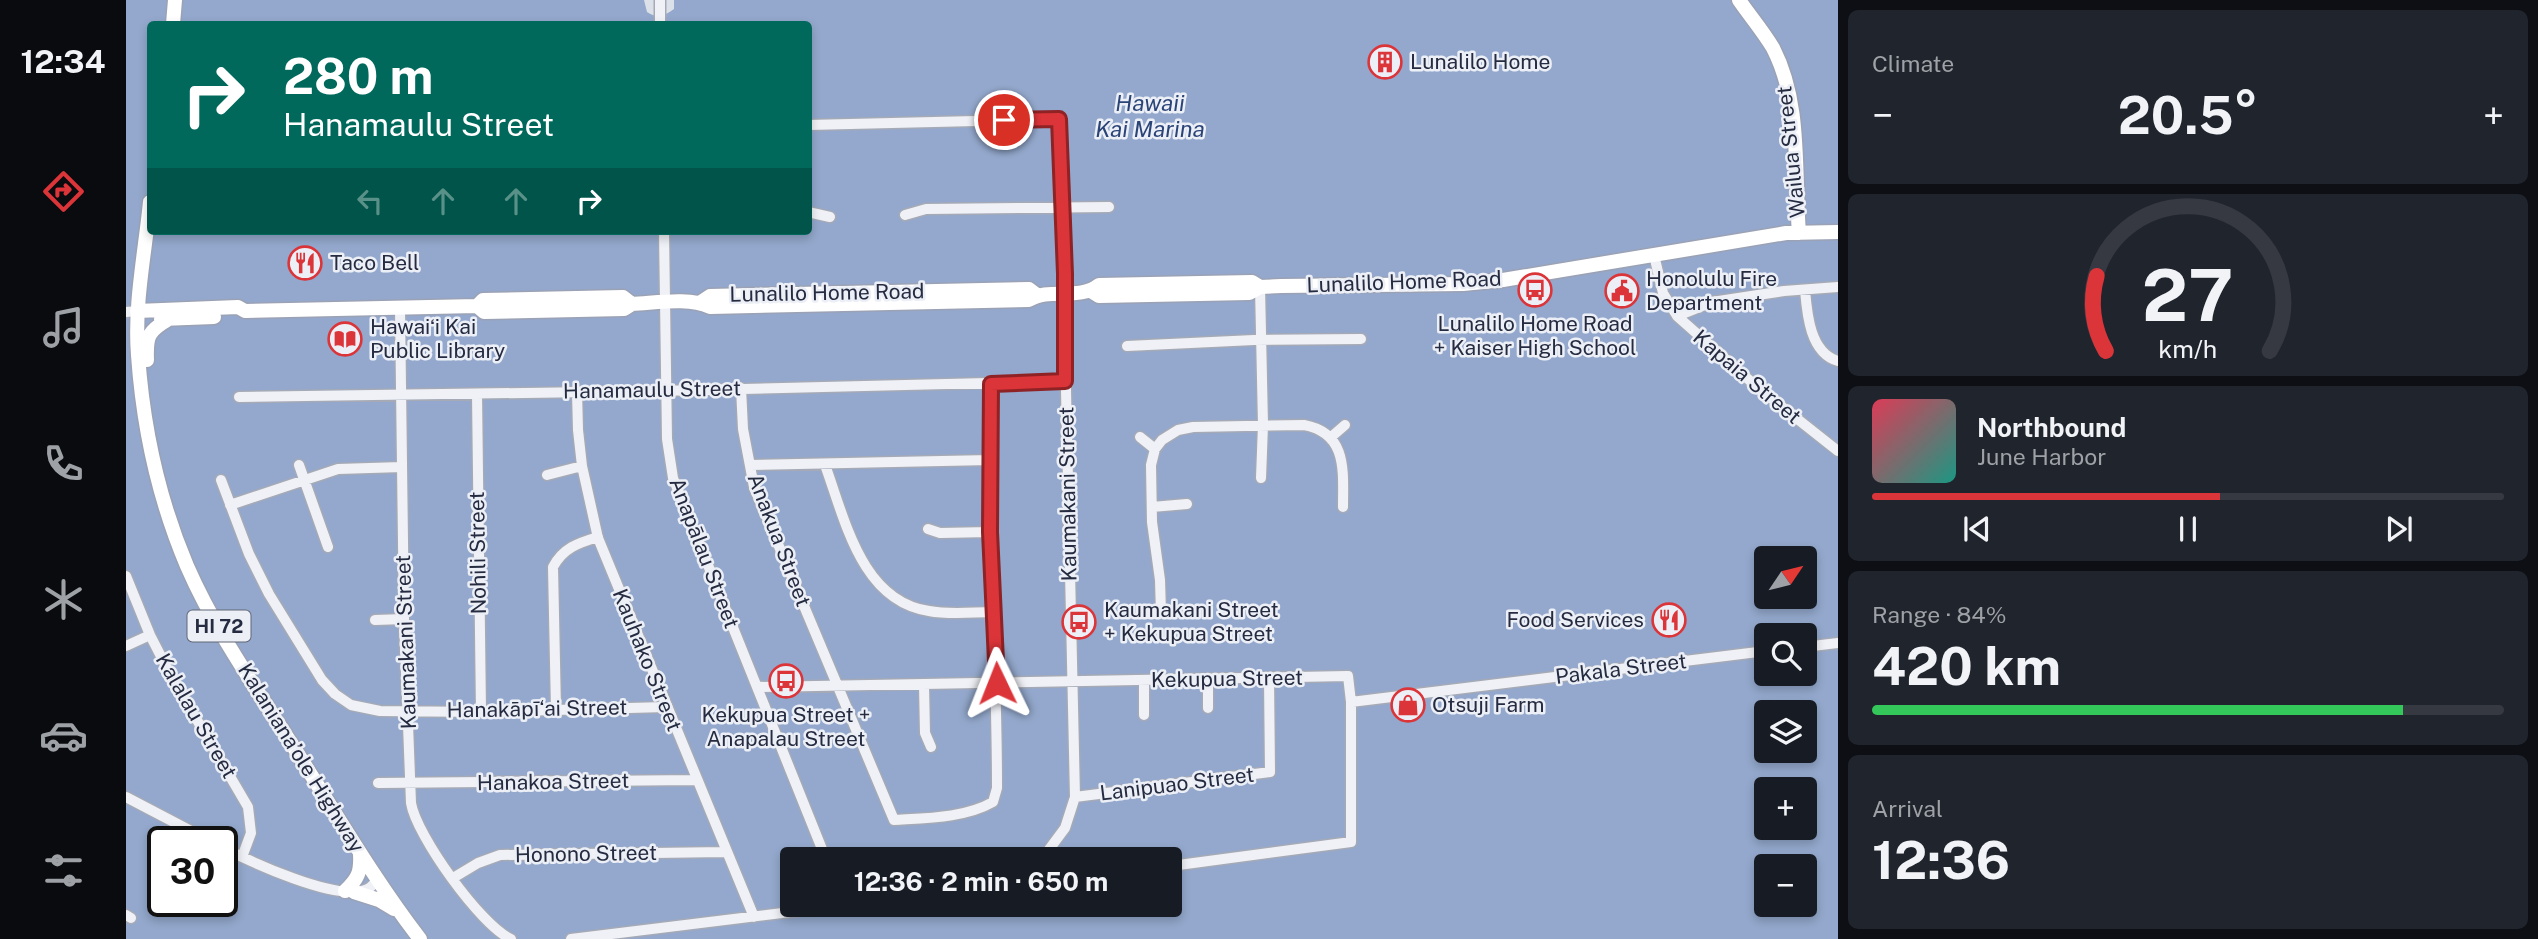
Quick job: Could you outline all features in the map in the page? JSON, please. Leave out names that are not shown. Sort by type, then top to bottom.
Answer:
[{"type":"main road","points":[[173,21],[175,0]]},
{"type":"main road","name":"Wailua Street","points":[[1739,0],[1773,49],[1789,94],[1799,233]]},
{"type":"main road","name":"Kalaniana’ole Highway","points":[[147,230],[142,278],[131,317],[143,410],[168,513],[187,565],[209,610],[360,853],[420,939]]},
{"type":"main road","name":"Lunalilo Home Road","points":[[131,317],[237,307],[245,311],[477,306],[483,300],[623,297],[632,304],[701,302],[710,296],[724,295],[1029,289],[1037,295],[1091,291],[1099,296],[1250,293],[1260,287],[1476,283],[1799,233],[1838,232]]},
{"type":"main road","points":[[142,278],[149,296],[167,314],[153,329],[146,344],[157,469]]},
{"type":"main road","points":[[360,853],[357,881],[349,892],[379,900],[399,911]]},
{"type":"street","points":[[660,0],[660,21]]},
{"type":"street","name":"Kaumakani Street","points":[[812,125],[1059,119],[1065,295],[1074,797],[1065,828],[1053,847]]},
{"type":"street","points":[[905,215],[926,209],[1109,207]]},
{"type":"street","points":[[812,213],[830,217]]},
{"type":"street","name":"Anapālau Street","points":[[664,235],[667,439],[673,478],[820,847]]},
{"type":"street","name":"Kapaia Street","points":[[1654,255],[1663,293],[1677,316],[1757,387],[1838,451]]},
{"type":"street","points":[[1260,287],[1263,425],[1261,478]]},
{"type":"street","points":[[1677,316],[1712,302],[1784,291],[1838,287]]},
{"type":"street","points":[[1805,290],[1808,318],[1814,335],[1828,355],[1838,361]]},
{"type":"street","name":"Kaumakani Street","points":[[400,309],[404,619],[411,803],[417,826],[453,878],[490,925],[511,939]]},
{"type":"street","points":[[1128,346],[1361,339]]},
{"type":"street","name":"Hanamaulu Street","points":[[239,397],[667,391],[1065,381]]},
{"type":"street","points":[[991,384],[990,532],[997,683]]},
{"type":"street","name":"Anakua Street","points":[[741,388],[743,429],[754,487],[894,820],[929,818],[980,809],[993,802],[997,788],[997,683]]},
{"type":"street","name":"Kauhako Street","points":[[577,392],[582,466],[598,537],[754,918]]},
{"type":"street","name":"Nohili Street","points":[[477,394],[481,712]]},
{"type":"street","points":[[1161,613],[1160,580],[1153,536],[1151,465],[1155,449],[1168,435],[1186,428],[1304,425],[1317,428],[1337,446],[1342,459],[1343,507]]},
{"type":"street","points":[[1330,438],[1345,425]]},
{"type":"street","points":[[1140,437],[1155,449]]},
{"type":"street","points":[[750,465],[990,460]]},
{"type":"street","points":[[299,465],[328,547]]},
{"type":"street","points":[[825,465],[858,551],[869,572],[883,589],[901,602],[922,610],[994,612]]},
{"type":"street","points":[[547,475],[582,466]]},
{"type":"street","points":[[230,505],[349,467],[402,467]]},
{"type":"street","name":"Hanakāpī‘ai Street","points":[[221,480],[249,554],[269,594],[327,687],[342,701],[360,709],[380,711],[481,712],[666,707]]},
{"type":"street","points":[[1152,506],[1186,504]]},
{"type":"street","points":[[928,529],[940,533],[990,532]]},
{"type":"street","points":[[556,710],[553,567],[569,547],[598,537]]},
{"type":"street","name":"Kalalau Street","points":[[126,576],[150,635],[180,693],[248,807],[251,832],[242,857]]},
{"type":"street","points":[[375,620],[404,619]]},
{"type":"street","points":[[126,646],[150,635]]},
{"type":"street","points":[[1817,645],[1838,643]]},
{"type":"street","name":"Pakala Street","points":[[1351,702],[1754,652]]},
{"type":"street","name":"Kekupua Street","points":[[757,687],[1348,676],[1351,702],[1351,842],[1182,865]]},
{"type":"street","name":"Lanipuao Street","points":[[1074,797],[1270,772],[1269,678]]},
{"type":"street","points":[[1208,679],[1208,708]]},
{"type":"street","points":[[1144,680],[1144,715]]},
{"type":"street","points":[[924,685],[925,733],[931,747]]},
{"type":"street","name":"Hanakoa Street","points":[[378,783],[696,780]]},
{"type":"street","points":[[126,797],[181,826]]},
{"type":"street","name":"Honono Street","points":[[453,878],[478,863],[500,855],[725,852]]},
{"type":"street","points":[[238,855],[282,875],[349,892],[368,890],[377,880]]},
{"type":"street","points":[[571,939],[780,914]]},
{"type":"water","name":"Hawaii Kai Marina","points":[[126,0],[644,0],[647,12],[658,16],[674,9],[674,0],[1838,0],[1838,939],[126,939]]},
{"type":"place","name":"Lunalilo Home","points":[[1385,62]]},
{"type":"place","name":"Taco Bell","points":[[305,263]]},
{"type":"place","name":"Lunalilo Home Road + Kaiser High School","points":[[1535,290]]},
{"type":"place","name":"Honolulu Fire Department","points":[[1622,291]]},
{"type":"place","name":"Hawaiʻi Kai Public Library","points":[[345,339]]},
{"type":"place","name":"Food Services","points":[[1669,620]]},
{"type":"place","name":"Kaumakani Street + Kekupua Street","points":[[1079,622]]},
{"type":"place","name":"Kekupua Street + Anapalau Street","points":[[786,681]]},
{"type":"place","name":"Otsuji Farm","points":[[1408,705]]},
{"type":"route","points":[[997,683],[990,532],[991,384],[1065,381],[1065,274],[1059,119],[1004,120]]}]
